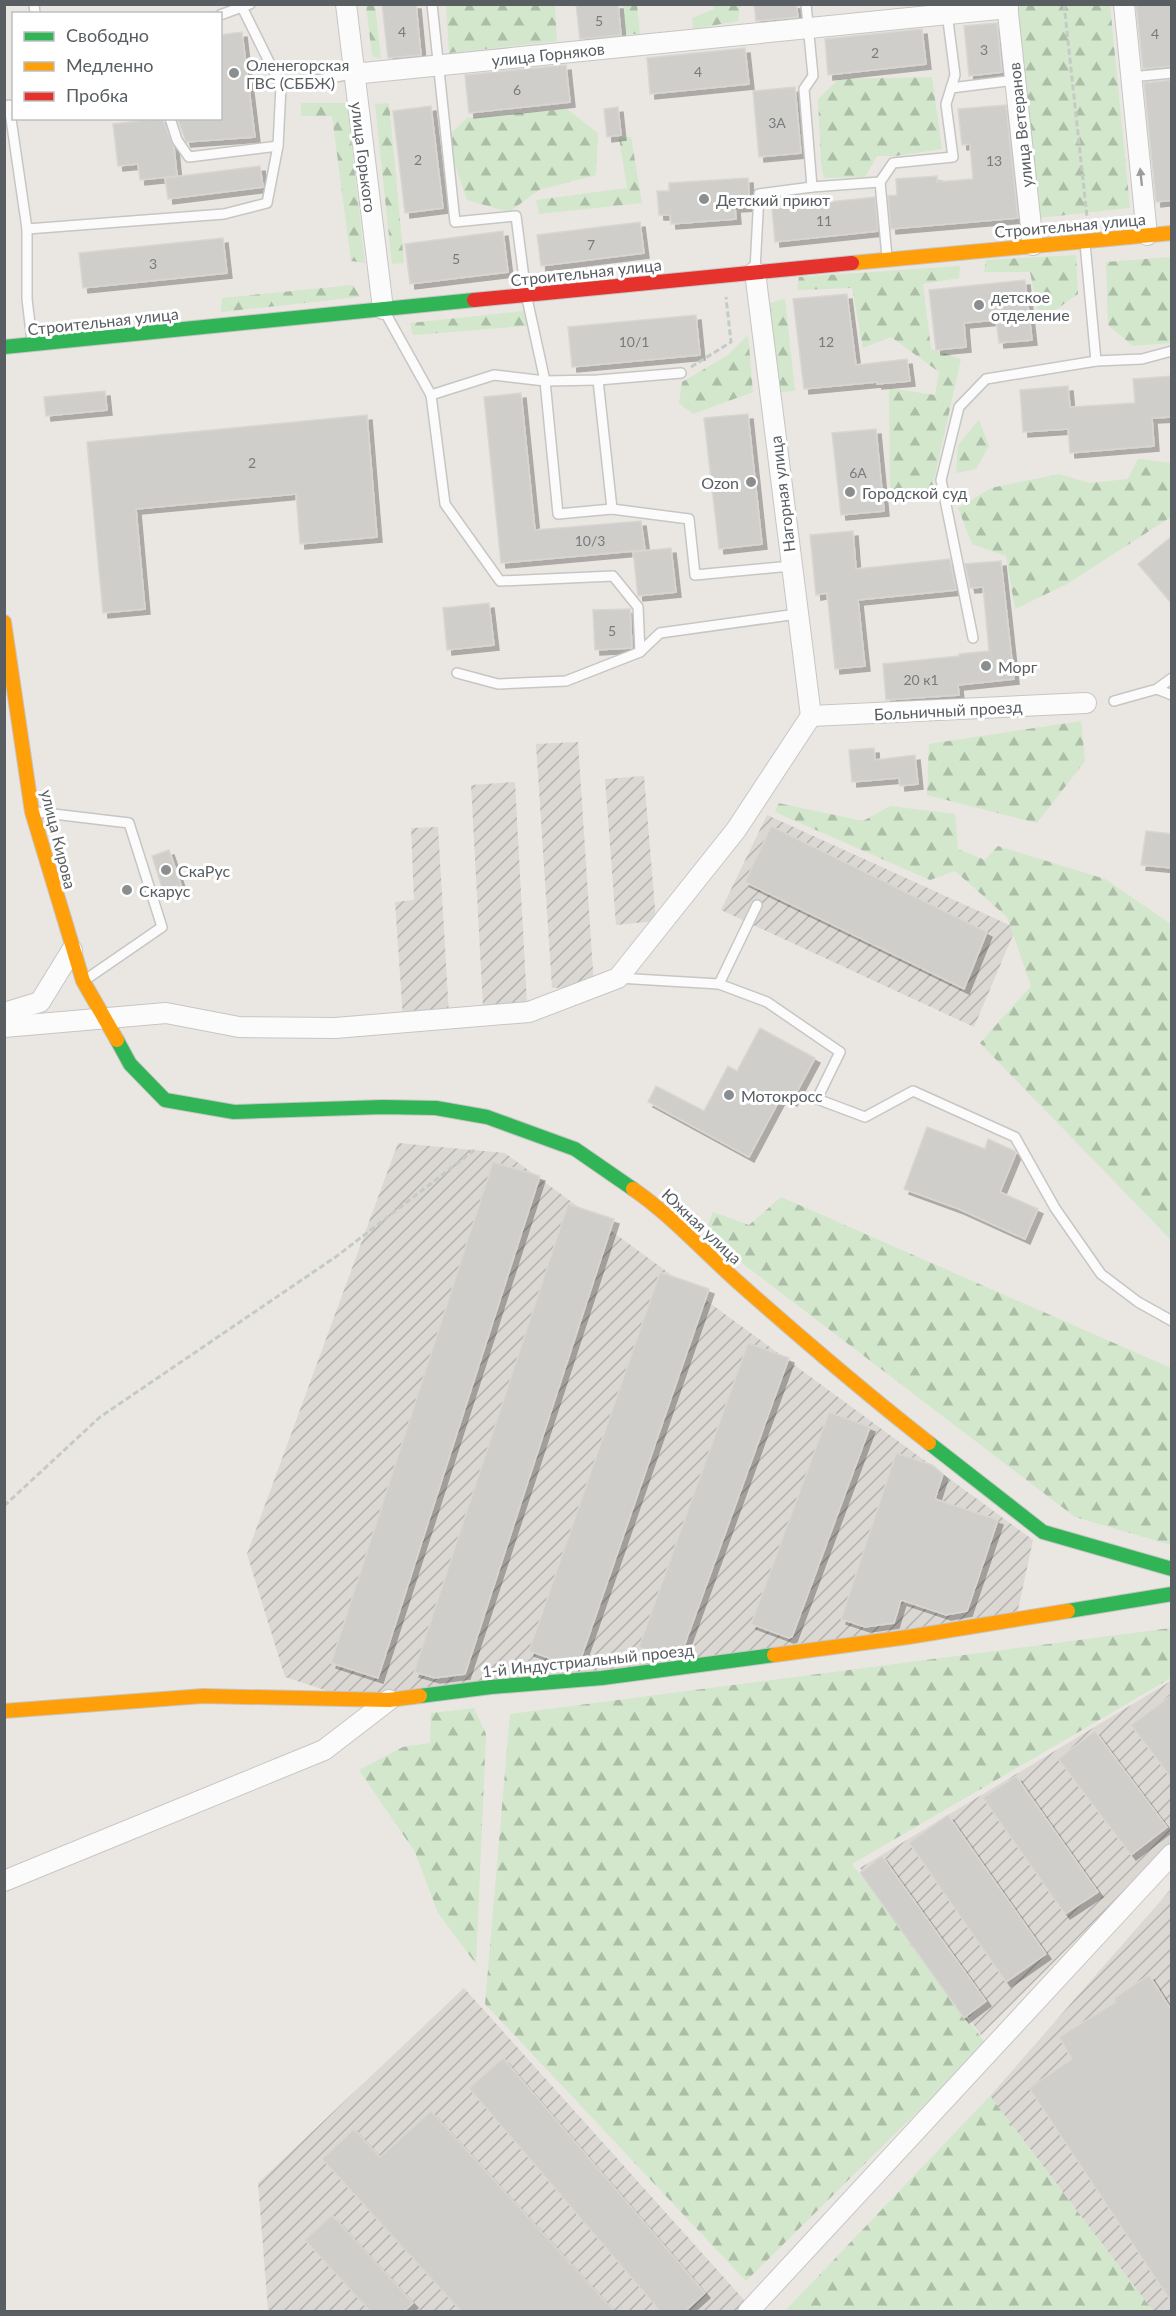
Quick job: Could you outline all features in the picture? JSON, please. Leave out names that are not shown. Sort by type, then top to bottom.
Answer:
[{"type":"street","name":"улица Горького","points":[[346,4],[383,309]]},
{"type":"street","points":[[1124,4],[1147,235]]},
{"type":"street","name":"улица Горняков","points":[[353,74],[808,28],[947,9],[1007,6]]},
{"type":"street","name":"улица Ветеранов","points":[[1007,6],[1033,245]]},
{"type":"street","name":"Строительная улица","points":[[4,347],[526,294],[1172,233]]},
{"type":"street","name":"Нагорная улица","points":[[755,272],[811,716]]},
{"type":"street","name":"улица Кирова","points":[[4,622],[32,812],[82,981],[105,1019]]},
{"type":"street","name":"Больничный проезд","points":[[811,716],[1086,703]]},
{"type":"street","points":[[4,1027],[166,1013],[239,1027],[335,1028],[529,1012],[618,978],[736,830],[811,716]]},
{"type":"street","points":[[4,1014],[40,1002],[72,950]]},
{"type":"street","name":"Южная улица","points":[[105,1019],[130,1064],[165,1100],[234,1112],[383,1107],[436,1108],[487,1117],[575,1149],[658,1206],[738,1282],[890,1412],[1043,1532],[1172,1569]]},
{"type":"street","name":"1-й Индустриальный проезд","points":[[4,1711],[203,1696],[389,1700],[491,1687],[602,1678],[828,1648],[1172,1594]]},
{"type":"street","points":[[4,1881],[324,1750],[389,1700]]},
{"type":"street","points":[[748,2312],[1172,1854]]},
{"type":"lane","points":[[432,4],[455,222],[516,216],[526,294],[545,381],[558,514],[612,509],[689,519],[695,575],[791,566]]},
{"type":"lane","points":[[806,4],[813,76],[804,89],[812,187]]},
{"type":"lane","points":[[27,229],[224,214],[267,203],[278,146],[281,86],[246,6],[222,14]]},
{"type":"lane","points":[[887,259],[879,182],[893,163],[952,157],[946,104],[955,75],[947,9]]},
{"type":"lane","points":[[1131,77],[1172,73]]},
{"type":"lane","name":"улица Горняков","points":[[281,86],[353,74]]},
{"type":"lane","points":[[951,87],[1015,80]]},
{"type":"lane","points":[[9,104],[27,229],[27,299],[33,344]]},
{"type":"lane","points":[[171,120],[177,140],[189,157],[278,146]]},
{"type":"lane","points":[[755,272],[759,194],[879,182]]},
{"type":"lane","points":[[1085,240],[1096,361]]},
{"type":"lane","points":[[383,309],[431,395],[445,504],[500,580],[613,576],[638,607],[640,652]]},
{"type":"lane","points":[[973,638],[940,480],[959,406],[986,380],[1096,361],[1142,359],[1172,351]]},
{"type":"lane","points":[[431,395],[494,375],[545,381],[598,380],[681,373]]},
{"type":"lane","points":[[598,380],[612,509]]},
{"type":"lane","points":[[457,674],[498,684],[566,681],[640,652],[660,633],[797,614]]},
{"type":"lane","points":[[1114,701],[1157,689],[1172,678]]},
{"type":"lane","points":[[1157,689],[1172,695]]},
{"type":"lane","points":[[32,812],[129,823],[162,927],[82,981]]},
{"type":"lane","points":[[719,984],[757,905]]},
{"type":"lane","points":[[618,978],[719,984],[767,1002],[840,1052],[817,1099],[865,1118],[913,1091],[1015,1137],[1055,1208],[1101,1274],[1137,1302],[1172,1321]]},
{"type":"path","points":[[1064,4],[1087,218]]},
{"type":"path","points":[[681,373],[731,342],[724,275]]},
{"type":"path","points":[[4,1506],[100,1417],[337,1256],[477,1148]]},
{"type":"shaded area","points":[[578,742],[594,986],[552,988],[536,744]]},
{"type":"shaded area","points":[[644,776],[656,921],[616,925],[605,779]]},
{"type":"shaded area","points":[[515,782],[527,1004],[483,1006],[471,785]]},
{"type":"shaded area","points":[[767,815],[1016,928],[974,1027],[721,910]]},
{"type":"shaded area","points":[[438,827],[449,1015],[403,1018],[395,902],[414,900],[411,828]]},
{"type":"shaded area","points":[[398,1143],[505,1153],[1033,1540],[1016,1619],[374,1706],[285,1677],[247,1554]]},
{"type":"shaded area","points":[[1171,1681],[1171,1845],[981,2035],[860,1868]]},
{"type":"shaded area","points":[[1171,1889],[1171,2311],[1153,2311],[990,2096]]},
{"type":"shaded area","points":[[464,1988],[746,2302],[734,2312],[268,2311],[258,2183]]},
{"type":"green space","points":[[366,5],[375,5],[381,59],[372,56]]},
{"type":"green space","points":[[446,5],[555,5],[557,41],[449,53]]},
{"type":"green space","points":[[623,5],[637,5],[640,34],[626,34]]},
{"type":"green space","points":[[714,5],[740,5],[738,21],[693,29],[692,18],[714,9]]},
{"type":"green space","points":[[1016,5],[1110,5],[1130,208],[1039,218]]},
{"type":"green space","points":[[932,77],[942,149],[895,156],[877,156],[865,177],[824,178],[821,164],[818,99],[839,79]]},
{"type":"green space","points":[[301,103],[347,103],[365,263],[351,261],[332,116],[301,116]]},
{"type":"green space","points":[[389,103],[404,263],[392,264],[375,104]]},
{"type":"green space","points":[[567,109],[598,133],[596,175],[539,190],[509,212],[467,200],[446,138],[467,118]]},
{"type":"green space","points":[[631,137],[642,203],[539,214],[536,200],[627,188],[619,138]]},
{"type":"green space","points":[[1076,255],[1078,294],[1040,321],[1030,272],[984,272],[986,260]]},
{"type":"green space","points":[[1171,257],[1171,343],[1133,346],[1108,325],[1106,262]]},
{"type":"green space","points":[[960,266],[959,278],[923,284],[931,349],[961,359],[930,498],[890,496],[889,388],[935,395],[939,372],[891,337],[863,348],[852,288],[797,290],[799,277]]},
{"type":"green space","points":[[353,285],[360,297],[221,312],[222,298]]},
{"type":"green space","points":[[785,299],[795,391],[780,392],[769,303]]},
{"type":"green space","points":[[534,310],[537,325],[413,335],[410,323]]},
{"type":"green space","points":[[748,335],[753,392],[693,414],[679,403],[682,382],[728,355]]},
{"type":"green space","points":[[979,420],[989,446],[976,469],[956,473],[958,445]]},
{"type":"green space","points":[[1138,459],[1171,463],[1171,517],[1067,584],[1015,609],[1006,556],[972,544],[958,508],[991,488],[1059,474],[1089,483],[1128,479]]},
{"type":"green space","points":[[1081,721],[1085,761],[1037,823],[927,795],[929,744]]},
{"type":"green space","points":[[778,803],[863,821],[890,806],[955,814],[958,849],[985,860],[998,846],[1105,879],[1171,924],[1171,1240],[980,1043],[1031,986],[1007,917],[955,871],[930,880],[775,812]]},
{"type":"green space","points":[[781,1197],[1171,1368],[1171,1545],[1075,1517],[704,1234],[713,1212],[749,1225]]},
{"type":"green space","points":[[1171,1628],[1171,1678],[852,1864],[986,2044],[746,2281],[485,2004],[510,1714]]},
{"type":"green space","points":[[474,1708],[486,1734],[476,1964],[438,1913],[415,1852],[359,1770],[403,1747],[430,1743],[431,1713]]},
{"type":"green space","points":[[990,2096],[1153,2311],[785,2311]]},
{"type":"building","points":[[382,4],[416,4],[421,55],[388,58]]},
{"type":"building","points":[[576,4],[618,4],[621,35],[580,39]]},
{"type":"building","points":[[754,4],[796,4],[798,17],[756,21]]},
{"type":"building","points":[[1136,4],[1172,4],[1172,66],[1143,69]]},
{"type":"building","points":[[997,23],[1002,72],[969,76],[964,26]]},
{"type":"building","points":[[922,29],[926,64],[828,75],[825,39]]},
{"type":"building","points":[[242,32],[255,137],[186,142],[178,120],[222,120],[222,35]]},
{"type":"building","points":[[745,48],[749,84],[650,94],[647,58]]},
{"type":"building","points":[[566,65],[570,102],[469,113],[465,75]]},
{"type":"building","points":[[1172,80],[1172,200],[1156,202],[1144,83]]},
{"type":"building","points":[[795,87],[801,153],[759,157],[753,91]]},
{"type":"building","points":[[1006,105],[1018,218],[891,229],[888,196],[897,195],[896,179],[937,176],[937,182],[973,179],[970,144],[962,145],[958,109]]},
{"type":"building","points":[[431,106],[443,208],[405,213],[393,111]]},
{"type":"building","points":[[618,107],[621,135],[607,137],[604,109]]},
{"type":"building","points":[[163,120],[174,147],[177,176],[140,180],[138,164],[118,166],[113,124]]},
{"type":"building","points":[[260,166],[263,187],[168,199],[165,178]]},
{"type":"building","name":"Детский приют","points":[[748,178],[750,206],[735,207],[736,219],[671,224],[670,215],[659,215],[657,191],[669,191],[669,183]]},
{"type":"building","points":[[875,197],[878,231],[775,242],[772,208]]},
{"type":"building","points":[[640,222],[644,253],[541,266],[537,235]]},
{"type":"building","points":[[503,231],[508,272],[410,284],[405,244]]},
{"type":"building","points":[[223,238],[227,273],[83,288],[79,253]]},
{"type":"building","name":"детское отделение","points":[[1025,280],[1032,340],[999,343],[996,320],[964,323],[966,347],[936,350],[929,290]]},
{"type":"building","points":[[847,294],[856,365],[907,359],[910,381],[804,389],[793,299]]},
{"type":"building","points":[[696,315],[700,355],[572,367],[568,327]]},
{"type":"building","points":[[1172,376],[1172,417],[1152,418],[1154,446],[1070,453],[1068,429],[1023,432],[1020,390],[1068,386],[1070,407],[1135,403],[1133,379]]},
{"type":"building","points":[[105,391],[107,410],[46,416],[44,397]]},
{"type":"building","points":[[521,393],[535,530],[641,521],[645,550],[501,563],[484,397]]},
{"type":"building","points":[[748,414],[762,544],[719,549],[704,418]]},
{"type":"building","points":[[367,415],[377,537],[300,544],[296,494],[136,509],[145,609],[103,613],[87,442]]},
{"type":"building","points":[[876,429],[884,511],[841,515],[832,433]]},
{"type":"building","points":[[853,531],[856,569],[950,559],[956,590],[858,600],[865,666],[835,669],[827,593],[816,595],[810,535]]},
{"type":"building","points":[[1172,536],[1172,604],[1138,564]]},
{"type":"building","points":[[671,548],[676,592],[638,596],[633,552]]},
{"type":"building","points":[[1001,561],[1014,679],[958,685],[959,695],[886,700],[883,664],[989,651],[983,587],[970,588],[965,564]]},
{"type":"building","points":[[489,603],[494,645],[447,650],[443,608]]},
{"type":"building","points":[[630,609],[632,648],[595,650],[593,610]]},
{"type":"building","points":[[874,748],[875,760],[915,755],[918,784],[900,786],[899,778],[852,782],[849,750]]},
{"type":"building","points":[[771,826],[987,932],[964,989],[745,882]]},
{"type":"building","points":[[1146,831],[1172,834],[1172,868],[1141,865]]},
{"type":"building","name":"СкаРус","points":[[169,850],[181,885],[163,891],[152,856]]},
{"type":"building","points":[[760,1028],[815,1058],[792,1101],[782,1095],[749,1157],[648,1102],[656,1086],[704,1111],[728,1066],[737,1071]]},
{"type":"building","points":[[927,1127],[985,1149],[988,1139],[1015,1151],[1000,1192],[1038,1209],[1025,1239],[959,1209],[904,1189]]},
{"type":"building","points":[[493,1162],[540,1176],[378,1678],[331,1663]]},
{"type":"building","points":[[568,1204],[614,1219],[465,1674],[435,1678],[414,1672]]},
{"type":"building","points":[[660,1272],[709,1289],[579,1664],[569,1665],[529,1651]]},
{"type":"building","points":[[748,1343],[789,1358],[682,1652],[660,1655],[639,1647]]},
{"type":"building","points":[[829,1412],[870,1427],[792,1637],[789,1638],[751,1624]]},
{"type":"building","points":[[896,1453],[932,1465],[943,1474],[935,1499],[998,1520],[967,1611],[946,1615],[901,1600],[894,1623],[865,1627],[841,1619]]},
{"type":"building","points":[[1172,1695],[1172,1779],[1131,1725]]},
{"type":"building","points":[[1095,1731],[1167,1827],[1131,1855],[1058,1759]]},
{"type":"building","points":[[1016,1776],[1098,1892],[1065,1914],[983,1798]]},
{"type":"building","points":[[948,1815],[1046,1954],[1006,1982],[909,1843]]},
{"type":"building","points":[[882,1856],[986,2001],[964,2018],[860,1873]]},
{"type":"building","points":[[1149,1975],[1172,2011],[1172,2303],[1029,2088],[1072,2059],[1059,2037],[1116,2002],[1114,1998]]},
{"type":"building","points":[[503,2058],[705,2293],[684,2312],[661,2312],[469,2088]]},
{"type":"building","points":[[431,2111],[615,2312],[462,2312],[322,2159],[354,2129],[380,2157]]},
{"type":"building","points":[[332,2215],[413,2303],[403,2312],[371,2312],[305,2240]]},
{"type":"traffic: fast","points":[[4,347],[474,300]]},
{"type":"traffic: fast","points":[[117,1040],[130,1064],[165,1100],[234,1112],[383,1107],[436,1108],[487,1117],[575,1149],[633,1189]]},
{"type":"traffic: fast","points":[[929,1443],[1043,1532],[1172,1569]]},
{"type":"traffic: fast","points":[[1068,1611],[1172,1594]]},
{"type":"traffic: fast","points":[[420,1696],[491,1687],[602,1678],[774,1655]]},
{"type":"traffic: slow","points":[[852,263],[1172,233]]},
{"type":"traffic: slow","points":[[4,622],[32,812],[83,981],[117,1040]]},
{"type":"traffic: slow","points":[[633,1189],[674,1222],[809,1344],[929,1443]]},
{"type":"traffic: slow","points":[[774,1655],[908,1637],[1068,1611]]},
{"type":"traffic: slow","points":[[4,1711],[203,1696],[389,1700],[420,1696]]},
{"type":"traffic: jam","points":[[474,300],[852,263]]},
{"type":"place","name":"Оленегорская ГВС (СББЖ)","points":[[234,73]]},
{"type":"place","name":"Детский приют","points":[[704,199]]},
{"type":"place","name":"детское отделение","points":[[979,305]]},
{"type":"place","name":"Ozon","points":[[751,482]]},
{"type":"place","name":"Городской суд","points":[[850,492]]},
{"type":"place","name":"Морг","points":[[986,666]]},
{"type":"place","name":"СкаРус","points":[[166,870]]},
{"type":"place","name":"Скарус","points":[[127,890]]},
{"type":"place","name":"Мотокросс","points":[[729,1095]]}]
